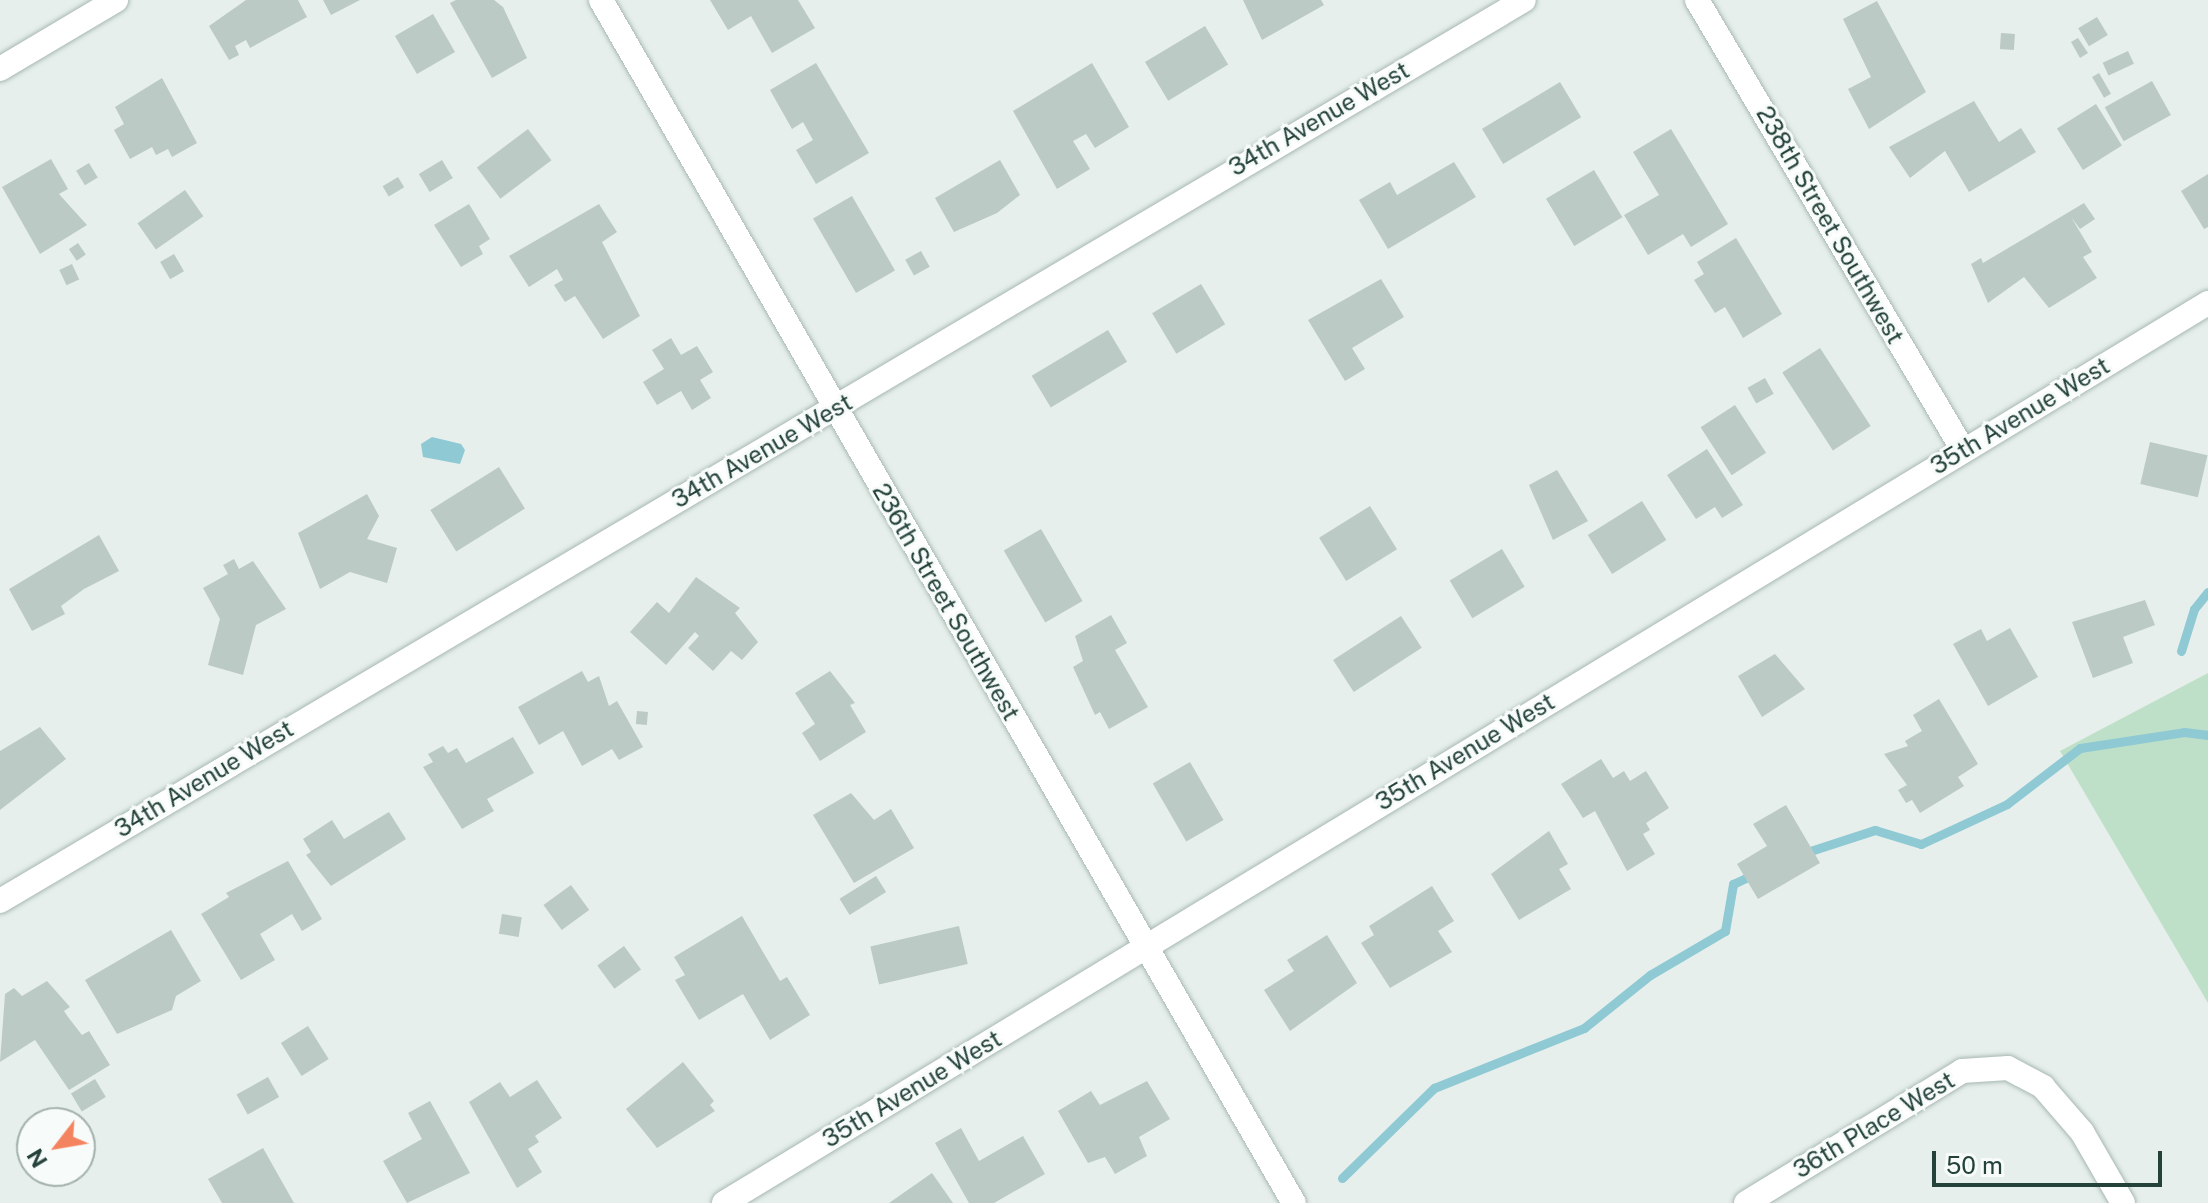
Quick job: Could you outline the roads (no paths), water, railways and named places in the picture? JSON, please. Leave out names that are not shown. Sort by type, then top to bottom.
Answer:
[{"type":"street","points":[[0,69],[116,0]]},
{"type":"street","name":"236th Street Southwest","points":[[601,0],[1294,1203]]},
{"type":"street","name":"34th Avenue West","points":[[0,901],[834,409],[1011,298],[1524,0]]},
{"type":"street","name":"238th Street Southwest","points":[[1697,0],[1963,450]]},
{"type":"street","name":"35th Avenue West","points":[[724,1203],[2208,303]]},
{"type":"street","name":"36th Place West","points":[[1746,1203],[1962,1071],[2008,1068],[2043,1087],[2082,1132],[2123,1203]]},
{"type":"water","points":[[432,437],[461,444],[465,450],[460,464],[423,457],[421,444]]},
{"type":"waterway","points":[[2181,651],[2194,609],[2208,592]]},
{"type":"waterway","points":[[1801,854],[1875,830],[1921,844],[2007,804],[2080,748],[2184,732],[2208,735]]},
{"type":"waterway","points":[[1342,1178],[1434,1088],[1584,1028],[1650,975],[1725,931],[1733,884],[1754,874]]}]
